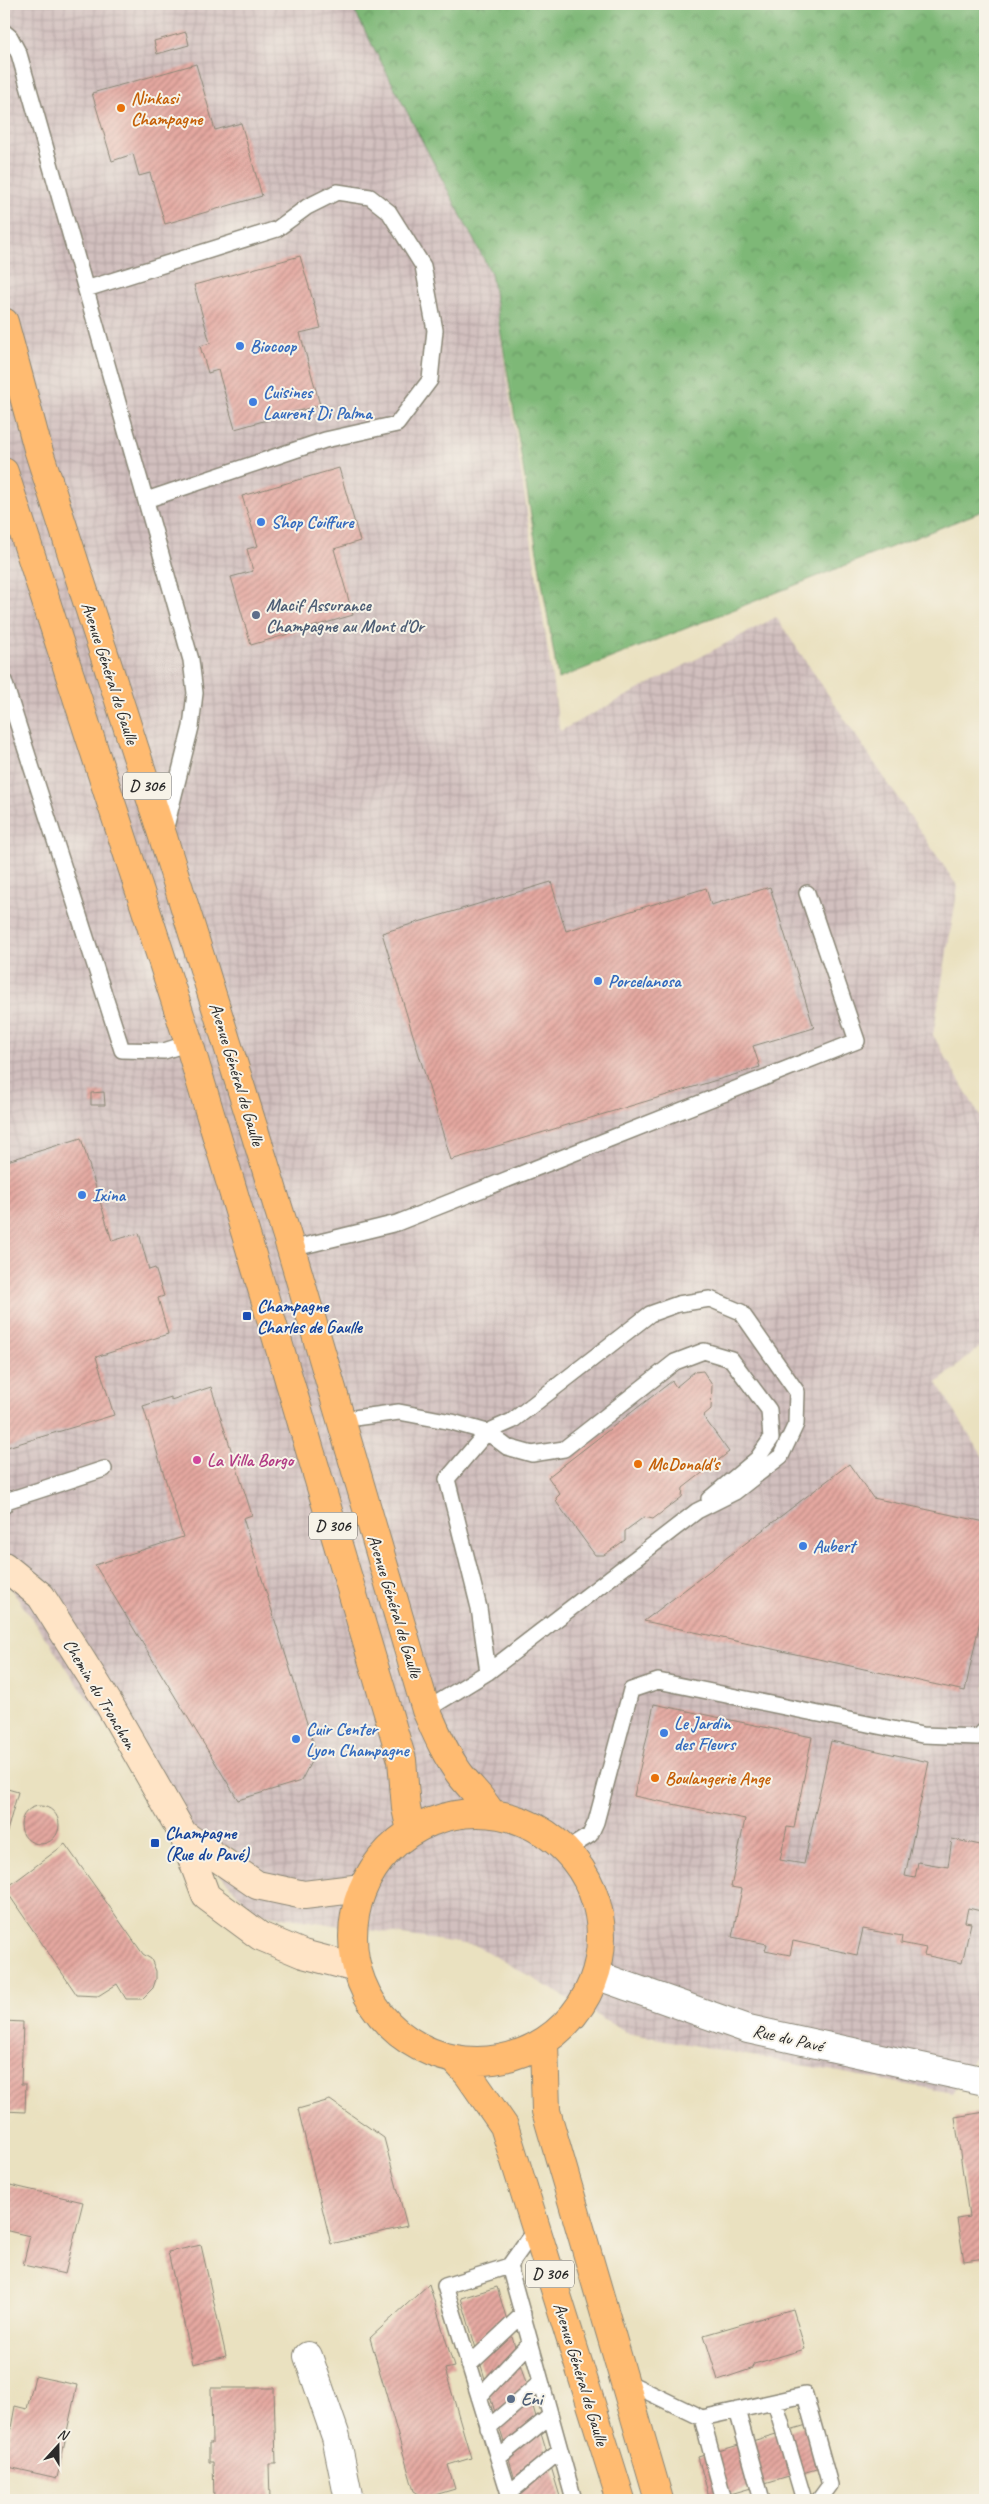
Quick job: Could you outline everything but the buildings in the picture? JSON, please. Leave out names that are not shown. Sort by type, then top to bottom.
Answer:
[{"type":"main road","name":"Avenue Général de Gaulle","points":[[4,322],[38,449],[164,837],[291,1249],[339,1420],[426,1710],[444,1749],[460,1774],[479,1794],[492,1813]]},
{"type":"main road","name":"Avenue Général de Gaulle","points":[[4,472],[189,1043],[402,1760],[406,1808],[411,1831]]},
{"type":"main road","points":[[492,1813],[519,1820],[545,1832],[566,1850],[586,1877],[599,1909],[602,1943],[596,1975],[584,2001],[568,2023],[544,2042],[509,2057],[486,2061],[454,2060],[421,2048],[392,2028],[370,2001],[356,1968],[352,1928],[362,1888],[382,1856],[411,1831],[450,1815],[492,1813]]},
{"type":"main road","name":"D 306","points":[[544,2042],[546,2111],[659,2500]]},
{"type":"main road","name":"Avenue Général de Gaulle","points":[[454,2060],[468,2074],[504,2126],[620,2500]]},
{"type":"street","name":"Chemin du Tronchon","points":[[4,1566],[41,1596],[109,1704],[183,1834],[206,1896],[260,1936],[303,1954],[356,1968]]},
{"type":"street","name":"Chemin du Tronchon","points":[[183,1834],[257,1885],[304,1895],[362,1888]]},
{"type":"street","name":"Rue du Pavé","points":[[596,1975],[748,2029],[985,2081]]},
{"type":"street","points":[[308,2356],[336,2437],[349,2500]]},
{"type":"lane","points":[[4,32],[10,37],[19,54],[191,660],[195,693],[191,727],[164,837]]},
{"type":"lane","points":[[86,289],[277,229],[307,207],[337,192],[370,196],[389,212],[423,266],[435,330],[430,380],[397,424],[325,440],[146,500]]},
{"type":"lane","points":[[4,681],[122,1050],[164,1051],[189,1043]]},
{"type":"lane","points":[[291,1249],[397,1223],[857,1041],[807,893]]},
{"type":"lane","points":[[488,1672],[479,1608],[446,1479],[487,1432],[512,1421],[650,1314],[678,1304],[710,1299],[741,1312],[797,1392],[796,1424],[781,1456],[735,1492],[697,1511]]},
{"type":"lane","points":[[339,1420],[399,1412],[452,1422],[487,1432],[507,1447],[532,1454],[564,1449],[675,1362],[704,1351],[731,1359],[769,1410],[770,1439],[757,1459],[697,1511],[488,1672],[426,1710]]},
{"type":"lane","points":[[4,1506],[6,1501],[104,1469]]},
{"type":"lane","points":[[566,1850],[590,1835],[596,1822],[631,1690],[658,1681],[922,1735],[978,1737],[985,1730]]},
{"type":"lane","points":[[536,2228],[509,2266],[445,2286],[510,2496],[560,2451]]},
{"type":"lane","points":[[509,2266],[574,2500]]},
{"type":"lane","points":[[469,2365],[523,2314]]},
{"type":"lane","points":[[479,2397],[530,2343]]},
{"type":"lane","points":[[623,2380],[702,2418],[805,2394],[833,2500]]},
{"type":"lane","points":[[488,2428],[541,2382]]},
{"type":"lane","points":[[775,2402],[804,2500]]},
{"type":"lane","points":[[737,2410],[762,2500]]},
{"type":"lane","points":[[498,2458],[550,2416]]},
{"type":"lane","points":[[702,2418],[724,2500]]},
{"type":"lane","points":[[819,2500],[830,2484]]},
{"type":"shaded area","points":[[4,4],[351,4],[491,273],[560,731],[776,617],[958,887],[933,1035],[985,1125],[985,1343],[937,1383],[985,1460],[985,2037],[953,2093],[627,2033],[477,1946],[255,1913],[183,1834],[4,1579]]},
{"type":"green space","points":[[351,4],[985,4],[985,510],[558,679],[491,273]]},
{"type":"place","name":"Ninkasi Champagne","points":[[121,108]]},
{"type":"place","name":"Biocoop","points":[[240,346]]},
{"type":"place","name":"Cuisines Laurent Di Palma","points":[[253,402]]},
{"type":"place","name":"Shop Coiffure","points":[[261,522]]},
{"type":"place","name":"Macif Assurance Champagne au Mont d'Or","points":[[256,615]]},
{"type":"place","name":"Porcelanosa","points":[[598,981]]},
{"type":"place","name":"Ixina","points":[[82,1195]]},
{"type":"place","name":"Champagne Charles de Gaulle","points":[[247,1316]]},
{"type":"place","name":"La Villa Borgo","points":[[197,1460]]},
{"type":"place","name":"McDonald's","points":[[638,1464]]},
{"type":"place","name":"Aubert","points":[[803,1546]]},
{"type":"place","name":"Le Jardin des Fleurs","points":[[664,1733]]},
{"type":"place","name":"Cuir Center Lyon Champagne","points":[[296,1739]]},
{"type":"place","name":"Boulangerie Ange","points":[[655,1778]]},
{"type":"place","name":"Champagne (Rue du Pavé)","points":[[155,1843]]},
{"type":"place","name":"Eni","points":[[511,2399]]}]
